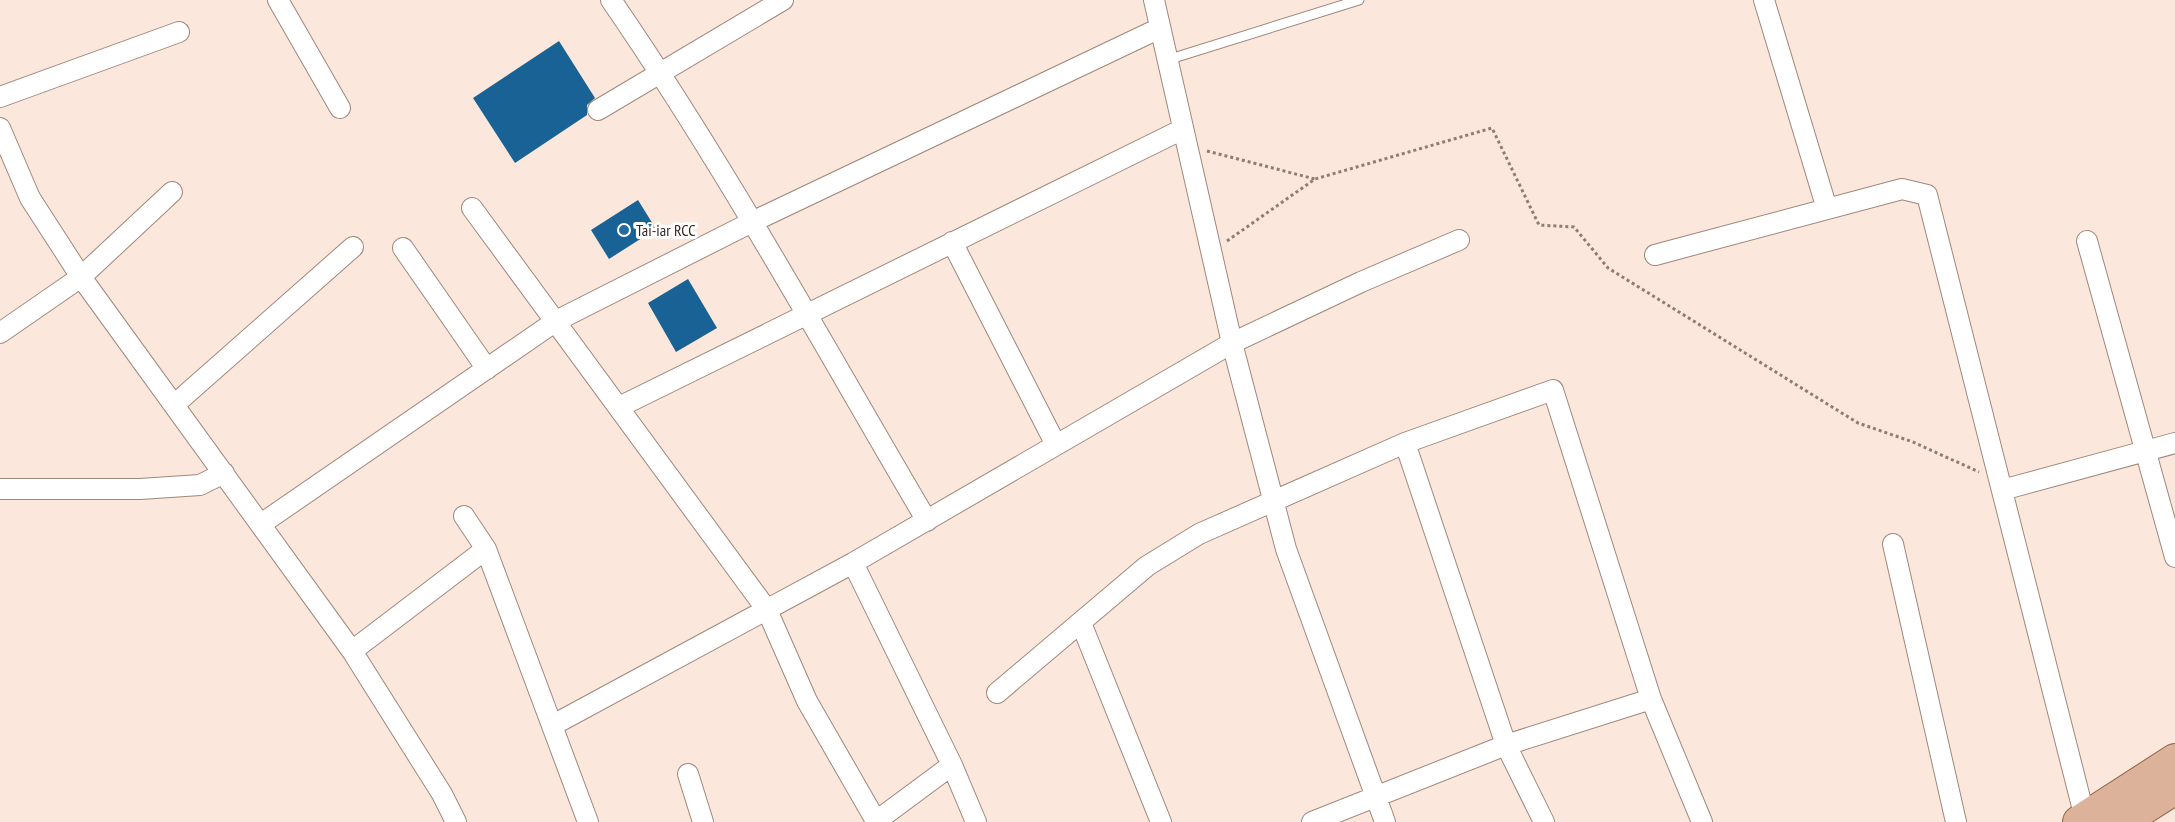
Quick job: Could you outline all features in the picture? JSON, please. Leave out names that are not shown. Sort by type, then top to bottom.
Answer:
[{"type":"main road","points":[[2082,820],[2175,760]]},
{"type":"main road","points":[[2122,822],[2175,788]]},
{"type":"street","points":[[278,0],[340,108]]},
{"type":"street","points":[[610,0],[660,71],[752,222],[927,521]]},
{"type":"street","points":[[598,110],[660,71],[783,0]]},
{"type":"street","points":[[1154,0],[1232,343],[1286,549],[1385,822]]},
{"type":"street","points":[[1764,0],[1827,209]]},
{"type":"street","points":[[261,524],[556,321],[752,222],[1160,28]]},
{"type":"street","points":[[0,97],[178,32]]},
{"type":"street","points":[[0,128],[30,198],[81,277],[352,651],[442,794],[456,822]]},
{"type":"street","points":[[619,407],[952,242],[1185,137]]},
{"type":"street","points":[[1655,255],[1902,189],[1927,195],[2082,820]]},
{"type":"street","points":[[0,333],[81,277],[172,192]]},
{"type":"street","points":[[472,208],[767,610],[807,701],[875,821],[952,765]]},
{"type":"street","points":[[553,725],[853,563],[1232,343],[1361,282],[1459,240]]},
{"type":"street","points":[[2087,241],[2175,557]]},
{"type":"street","points":[[952,242],[1056,446]]},
{"type":"street","points":[[174,405],[353,248]]},
{"type":"street","points":[[403,248],[487,369]]},
{"type":"street","points":[[997,693],[1147,567],[1199,534],[1406,443],[1553,390],[1651,699],[1702,822]]},
{"type":"street","points":[[1406,443],[1506,745],[1544,822]]},
{"type":"street","points":[[2002,490],[2175,443]]},
{"type":"street","points":[[0,489],[140,489],[200,485],[224,473]]},
{"type":"street","points":[[464,516],[486,549],[588,822]]},
{"type":"street","points":[[1893,544],[1956,822]]},
{"type":"street","points":[[352,651],[486,549]]},
{"type":"street","points":[[853,563],[952,765],[976,822]]},
{"type":"street","points":[[1081,623],[1161,822]]},
{"type":"street","points":[[1312,822],[1506,745],[1651,699]]},
{"type":"street","points":[[688,774],[703,822]]},
{"type":"lane","points":[[1167,60],[1359,0]]},
{"type":"path","points":[[1211,252],[1316,179],[1492,128],[1539,225],[1574,227],[1608,268],[1857,423],[1913,442],[1979,472],[2002,490]]},
{"type":"path","points":[[1185,137],[1316,179]]},
{"type":"building","points":[[559,41],[595,98],[587,105],[587,115],[515,163],[473,98]]},
{"type":"building","name":"Tai-iar RCC","points":[[638,200],[656,229],[609,259],[591,230]]},
{"type":"building","points":[[688,279],[717,328],[676,352],[648,303]]},
{"type":"place","name":"Tai-iar RCC","points":[[624,230]]}]
